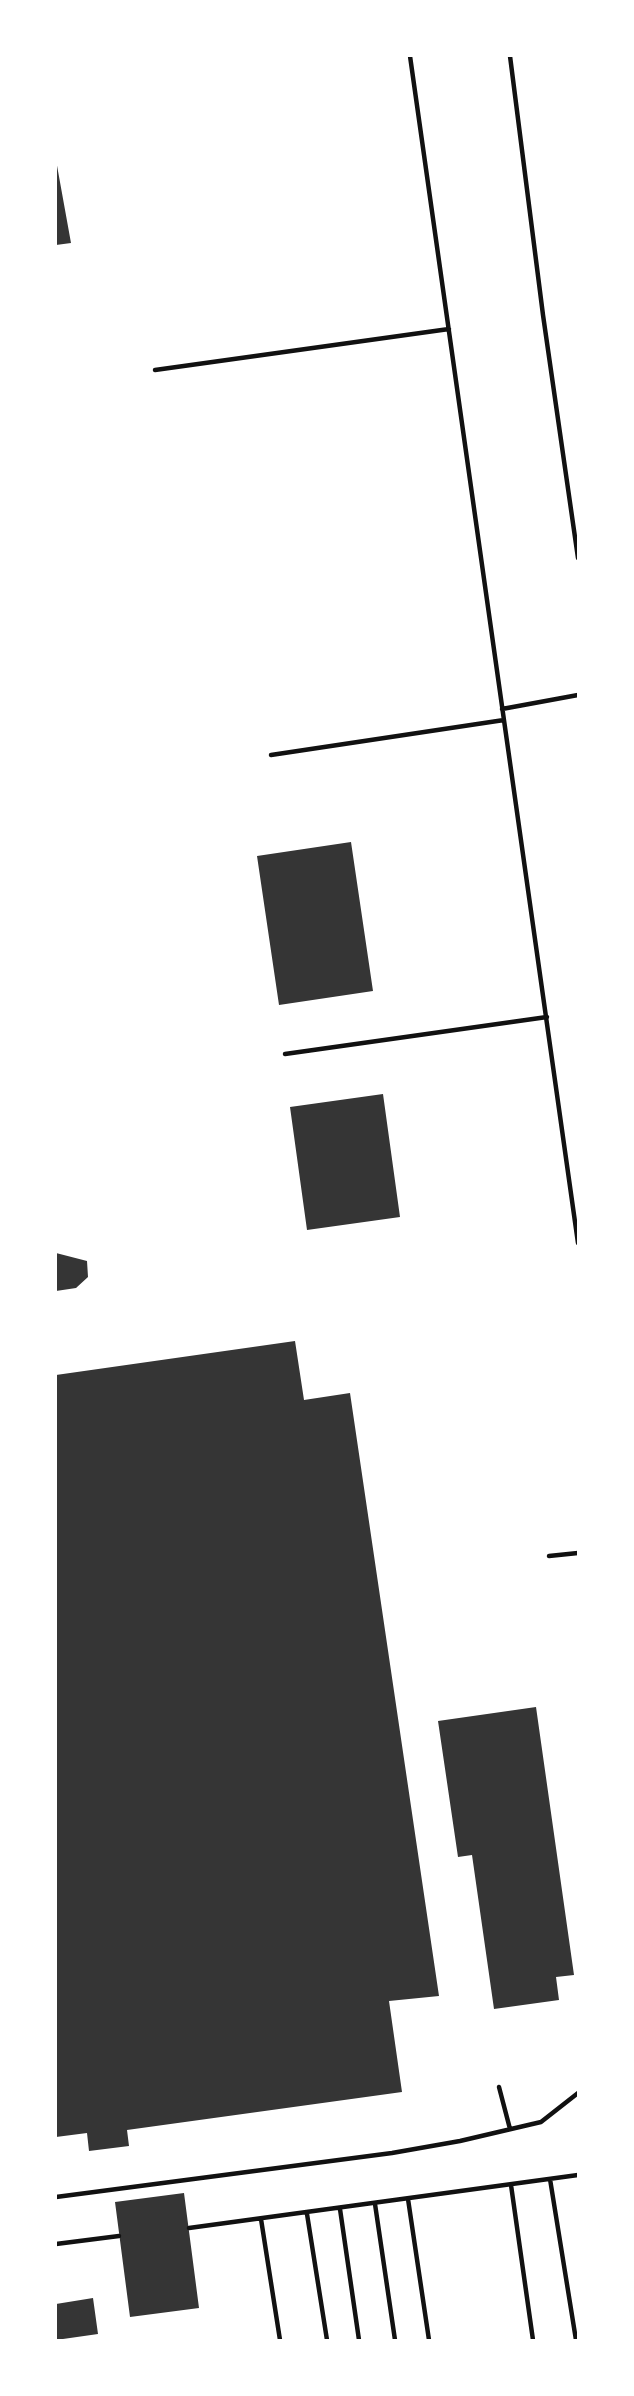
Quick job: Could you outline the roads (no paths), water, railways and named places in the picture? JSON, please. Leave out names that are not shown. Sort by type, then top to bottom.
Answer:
[{"type":"lane","points":[[410,56],[579,1243]]},
{"type":"lane","points":[[510,56],[543,315],[579,558]]},
{"type":"lane","points":[[155,370],[448,329]]},
{"type":"lane","points":[[502,709],[579,695]]},
{"type":"lane","points":[[270,755],[504,720]]},
{"type":"lane","points":[[285,1054],[547,1017]]},
{"type":"lane","points":[[549,1556],[579,1553]]},
{"type":"lane","points":[[499,2087],[510,2129]]},
{"type":"lane","points":[[56,2197],[392,2153],[541,2122],[579,2093]]},
{"type":"lane","points":[[189,2228],[307,2214],[579,2175]]},
{"type":"lane","points":[[550,2179],[576,2340]]},
{"type":"lane","points":[[511,2185],[533,2340]]},
{"type":"lane","points":[[408,2199],[429,2340]]},
{"type":"lane","points":[[375,2204],[395,2340]]},
{"type":"lane","points":[[340,2209],[359,2340]]},
{"type":"lane","points":[[307,2214],[327,2340]]},
{"type":"lane","points":[[261,2219],[280,2340]]},
{"type":"lane","points":[[56,2244],[119,2236]]}]
